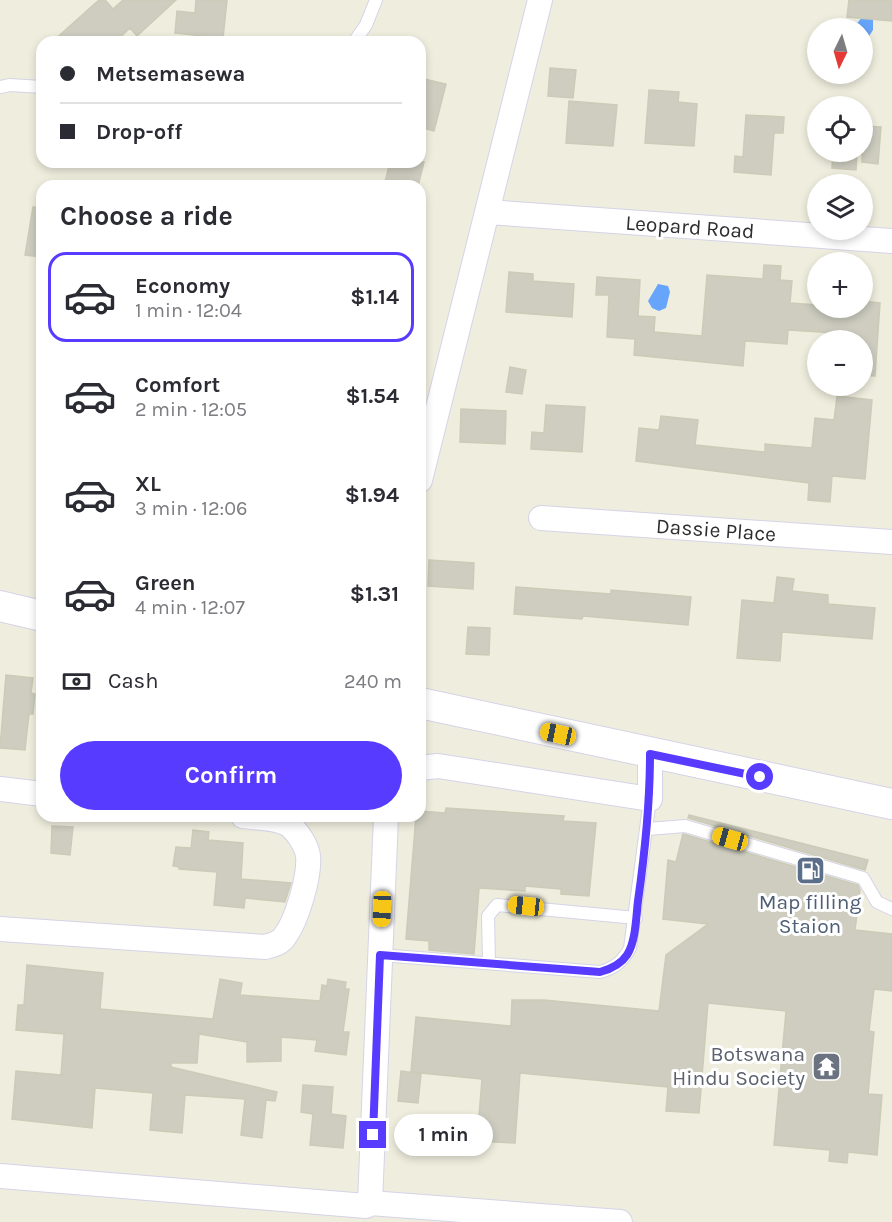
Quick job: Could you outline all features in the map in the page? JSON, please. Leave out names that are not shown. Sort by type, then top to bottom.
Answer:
[{"type":"street","points":[[426,456],[540,0]]},
{"type":"street","name":"Leopard Road","points":[[488,212],[892,242]]},
{"type":"street","name":"Dassie Place","points":[[541,519],[892,542]]},
{"type":"street","points":[[0,606],[36,615]]},
{"type":"street","points":[[426,704],[892,804]]},
{"type":"street","points":[[426,767],[438,766],[650,799],[650,754]]},
{"type":"street","points":[[0,789],[36,793]]},
{"type":"street","points":[[0,929],[275,945],[285,937],[296,911],[307,874],[308,855],[305,845],[289,825],[280,822]]},
{"type":"street","points":[[367,1210],[386,822]]},
{"type":"street","points":[[0,1176],[367,1210],[620,1222]]},
{"type":"lane","points":[[358,36],[366,25],[376,0]]},
{"type":"lane","points":[[0,87],[10,85],[36,87]]},
{"type":"lane","points":[[380,955],[600,972],[610,969],[626,956],[630,948],[648,829],[650,799]]},
{"type":"lane","points":[[648,829],[685,826],[863,878],[877,902],[892,909]]},
{"type":"lane","points":[[489,962],[488,916],[497,904],[636,918]]},
{"type":"water","points":[[868,10],[873,14],[873,18],[861,18]]},
{"type":"water","points":[[658,284],[668,286],[670,292],[666,308],[659,311],[652,308],[648,301]]},
{"type":"building","points":[[99,0],[105,0],[113,9],[123,0],[176,0],[137,36],[130,28],[121,36],[59,36]]},
{"type":"building","points":[[196,0],[227,0],[223,36],[175,33],[177,11],[195,13]]},
{"type":"building","points":[[849,0],[892,0],[892,21],[847,17]]},
{"type":"building","points":[[550,68],[576,70],[573,98],[548,96]]},
{"type":"building","points":[[426,79],[446,84],[434,131],[426,129]]},
{"type":"building","points":[[649,90],[679,92],[678,102],[697,104],[694,146],[645,143]]},
{"type":"building","points":[[569,101],[617,105],[613,146],[566,143]]},
{"type":"building","points":[[746,115],[784,117],[783,133],[774,133],[771,175],[734,172],[735,156],[743,157]]},
{"type":"building","points":[[873,127],[881,127],[878,164],[862,162],[873,162]]},
{"type":"building","points":[[832,162],[856,162],[856,170],[832,168]]},
{"type":"building","points":[[388,168],[422,168],[420,180],[386,180]]},
{"type":"building","points":[[33,207],[36,207],[36,256],[25,255]]},
{"type":"building","points":[[764,265],[781,266],[780,280],[792,281],[790,303],[807,304],[807,318],[873,318],[873,302],[880,303],[875,376],[873,376],[873,330],[788,330],[787,344],[745,341],[743,366],[634,355],[635,339],[607,337],[609,295],[596,295],[597,277],[640,280],[638,316],[655,317],[654,332],[702,336],[707,275],[763,279]]},
{"type":"building","points":[[509,272],[533,274],[533,281],[574,284],[572,317],[506,312]]},
{"type":"building","points":[[510,367],[526,370],[522,394],[506,392]]},
{"type":"building","points":[[837,396],[872,400],[865,479],[832,476],[830,502],[808,500],[809,483],[636,461],[639,428],[659,430],[661,416],[698,420],[695,445],[765,452],[765,444],[812,448],[815,418],[834,420]]},
{"type":"building","points":[[546,405],[585,407],[582,452],[531,449],[532,432],[544,433]]},
{"type":"building","points":[[461,409],[506,411],[505,444],[460,442]]},
{"type":"building","points":[[429,560],[474,563],[473,589],[428,586]]},
{"type":"building","points":[[777,577],[794,579],[792,591],[828,595],[828,604],[875,608],[872,639],[782,632],[780,661],[737,658],[742,600],[774,603]]},
{"type":"building","points":[[516,587],[611,594],[611,590],[691,597],[688,625],[583,616],[582,619],[514,614]]},
{"type":"building","points":[[468,627],[490,628],[489,655],[466,654]]},
{"type":"building","points":[[6,675],[33,678],[31,693],[35,694],[33,714],[29,714],[25,750],[0,748]]},
{"type":"building","points":[[446,808],[564,816],[563,821],[596,823],[589,896],[561,894],[561,889],[525,886],[525,891],[479,888],[474,954],[429,950],[429,941],[406,939],[416,822],[426,822],[426,811],[445,813]]},
{"type":"building","points":[[689,815],[868,860],[865,870],[688,818]]},
{"type":"building","points":[[52,826],[73,827],[70,855],[51,853]]},
{"type":"building","points":[[193,830],[209,832],[208,840],[243,843],[241,879],[291,883],[285,902],[245,898],[244,908],[214,905],[217,872],[179,869],[173,866],[176,847],[191,848]]},
{"type":"building","points":[[683,834],[858,885],[860,890],[855,930],[892,934],[892,991],[874,989],[869,1031],[874,1032],[868,1094],[882,1095],[877,1155],[848,1152],[847,1163],[829,1161],[830,1150],[774,1145],[786,1011],[708,1003],[699,1113],[666,1111],[668,1087],[520,1073],[515,1143],[477,1141],[482,1079],[411,1072],[416,1017],[511,1026],[512,1000],[544,1000],[659,1011],[666,955],[708,924],[663,919],[668,860],[676,862]]},
{"type":"building","points":[[27,965],[103,973],[100,1009],[213,1019],[220,979],[242,983],[240,995],[320,1001],[322,985],[327,986],[328,979],[346,982],[345,989],[349,989],[343,1032],[349,1032],[346,1055],[315,1051],[317,1040],[281,1037],[281,1061],[247,1062],[247,1042],[199,1034],[197,1063],[171,1063],[171,1067],[277,1092],[275,1101],[266,1100],[262,1138],[241,1135],[245,1099],[185,1095],[182,1133],[150,1130],[153,1093],[95,1088],[92,1128],[12,1119],[16,1071],[61,1075],[64,1034],[16,1030],[18,1005],[24,1005]]},
{"type":"building","points":[[401,1071],[421,1074],[418,1103],[398,1101]]},
{"type":"building","points":[[303,1085],[333,1087],[331,1114],[346,1116],[343,1148],[310,1145],[313,1114],[301,1112]]},
{"type":"place","name":"Map filling Staion","points":[[810,871]]},
{"type":"place","name":"Botswana Hindu Society","points":[[826,1066]]},
{"type":"route","points":[[373,1135],[380,955],[600,972],[610,969],[626,956],[630,948],[636,918],[648,829],[650,754],[760,777]]}]
